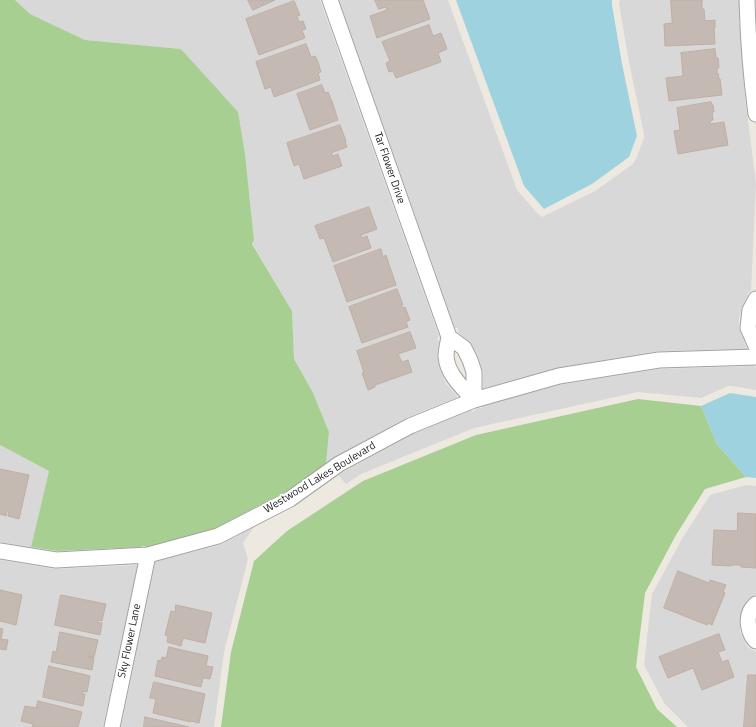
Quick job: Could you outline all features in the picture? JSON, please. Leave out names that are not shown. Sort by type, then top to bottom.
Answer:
[{"type":"street","name":"Tar Flower Drive","points":[[330,0],[449,337],[446,355],[448,364],[453,377],[474,400]]},
{"type":"street","points":[[748,0],[748,26],[756,114]]},
{"type":"street","points":[[756,299],[750,310],[748,318],[748,328],[756,346]]},
{"type":"street","points":[[449,337],[464,348],[470,360],[474,372],[474,400]]},
{"type":"street","name":"Westwood Lakes Boulevard","points":[[0,551],[56,560],[148,555],[218,536],[290,499],[339,464],[410,426],[474,400],[558,376],[659,360],[756,358]]},
{"type":"street","name":"Sky Flower Lane","points":[[112,727],[148,555]]},
{"type":"street","points":[[756,604],[749,613],[748,628],[756,641]]},
{"type":"shaded area","points":[[15,0],[320,0],[439,336],[437,339],[439,341],[437,355],[440,368],[446,384],[458,397],[406,418],[335,457],[326,464],[329,432],[313,394],[294,359],[292,311],[252,243],[254,240],[245,154],[237,112],[181,49],[85,40],[30,14]]},
{"type":"shaded area","points":[[339,0],[448,0],[517,190],[542,217],[595,191],[633,164],[644,138],[629,62],[619,4],[620,0],[739,0],[745,97],[756,183],[751,291],[747,294],[748,295],[742,307],[739,318],[740,332],[747,349],[658,351],[558,368],[483,388],[483,371],[478,356],[471,343],[458,332],[458,328],[455,328]]},
{"type":"shaded area","points":[[755,366],[756,390],[728,386],[701,398],[638,392],[474,428],[361,474],[346,484],[338,475],[413,434],[471,410],[473,412],[477,408],[482,408],[482,406],[559,385],[659,369]]},
{"type":"shaded area","points":[[0,445],[49,471],[31,547],[0,542]]},
{"type":"shaded area","points":[[746,485],[756,486],[756,594],[750,598],[743,608],[741,613],[740,632],[748,647],[756,652],[756,727],[688,727],[664,703],[644,665],[652,594],[682,539],[710,495]]},
{"type":"shaded area","points":[[254,527],[243,543],[248,559],[224,652],[214,727],[121,727],[155,562],[220,545]]},
{"type":"shaded area","points":[[0,560],[54,569],[138,565],[103,727],[0,727]]},
{"type":"green space","points":[[0,0],[15,0],[30,14],[85,40],[181,49],[238,112],[245,154],[254,240],[252,244],[292,311],[294,359],[313,393],[329,432],[326,464],[287,491],[216,528],[149,547],[142,546],[58,551],[31,547],[49,471],[0,445]]},
{"type":"green space","points":[[638,399],[701,406],[717,444],[746,477],[705,489],[676,535],[645,593],[636,667],[657,709],[677,727],[221,727],[231,652],[254,561],[287,531],[363,481],[476,435]]},
{"type":"water","points":[[456,0],[612,0],[622,64],[637,136],[629,157],[592,184],[544,209],[524,186]]},
{"type":"water","points":[[730,393],[756,397],[756,478],[746,477],[717,444],[701,406]]},
{"type":"building","points":[[248,0],[275,0],[253,10]]},
{"type":"building","points":[[375,0],[423,0],[430,19],[377,38],[370,16],[387,10],[386,7],[379,9]]},
{"type":"building","points":[[671,0],[702,0],[702,9],[704,9],[705,21],[715,20],[715,44],[665,46],[664,24],[672,23]]},
{"type":"building","points":[[294,1],[300,15],[297,16],[299,22],[303,21],[306,29],[302,30],[305,38],[259,55],[246,19]]},
{"type":"building","points":[[429,25],[433,36],[441,33],[447,49],[438,53],[441,62],[396,78],[393,71],[389,72],[386,63],[390,61],[382,42]]},
{"type":"building","points":[[306,44],[311,57],[315,56],[318,62],[321,72],[318,73],[320,80],[274,97],[271,87],[265,89],[256,62]]},
{"type":"building","points":[[715,49],[719,68],[717,68],[717,74],[718,73],[720,79],[722,95],[669,101],[666,78],[683,76],[681,53]]},
{"type":"building","points":[[322,85],[325,93],[328,92],[338,120],[310,130],[297,94]]},
{"type":"building","points":[[711,102],[714,112],[712,112],[713,120],[710,121],[710,124],[724,122],[728,145],[678,154],[674,131],[680,130],[677,108]]},
{"type":"building","points":[[340,125],[347,147],[331,153],[333,156],[338,154],[342,166],[304,179],[299,164],[294,166],[287,143]]},
{"type":"building","points":[[369,207],[377,229],[361,235],[362,238],[367,236],[371,248],[333,262],[324,238],[320,239],[315,226]]},
{"type":"building","points":[[381,249],[383,257],[386,255],[396,285],[347,302],[334,266]]},
{"type":"building","points":[[397,289],[403,305],[401,305],[402,308],[405,307],[410,320],[406,322],[408,327],[362,343],[349,307]]},
{"type":"building","points":[[410,332],[416,348],[398,354],[402,362],[408,360],[412,372],[375,385],[375,387],[368,390],[357,351]]},
{"type":"building","points":[[0,469],[29,475],[19,519],[8,516],[9,511],[7,511],[6,516],[0,514]]},
{"type":"building","points":[[738,513],[756,514],[756,568],[741,567],[741,565],[712,565],[714,530],[737,531]]},
{"type":"building","points":[[678,571],[709,583],[710,580],[726,585],[723,592],[725,593],[712,625],[708,623],[707,625],[664,608]]},
{"type":"building","points":[[0,590],[22,595],[16,625],[0,621]]},
{"type":"building","points":[[61,595],[106,604],[102,621],[98,620],[97,622],[102,623],[100,635],[55,625]]},
{"type":"building","points":[[176,605],[212,613],[205,643],[183,638],[181,646],[167,642],[168,636],[165,635],[171,611],[175,612]]},
{"type":"building","points":[[0,628],[3,629],[1,639],[8,640],[6,650],[0,649]]},
{"type":"building","points":[[60,632],[98,640],[94,657],[89,656],[94,658],[92,670],[51,662],[53,651],[56,652]]},
{"type":"building","points":[[719,634],[725,650],[718,652],[722,662],[728,660],[734,677],[702,690],[693,668],[668,678],[659,657]]},
{"type":"building","points":[[169,647],[208,656],[206,666],[213,667],[210,679],[203,678],[201,687],[155,676],[158,660],[161,661],[162,657],[166,658]]},
{"type":"building","points":[[49,666],[90,676],[87,692],[83,691],[82,694],[85,694],[83,706],[43,697]]},
{"type":"building","points":[[748,675],[756,675],[756,727],[744,727]]},
{"type":"building","points":[[154,682],[205,694],[199,723],[153,713],[156,699],[150,698]]},
{"type":"building","points":[[38,701],[82,712],[78,727],[32,727],[33,724],[21,721],[25,706],[36,708]]},
{"type":"building","points":[[145,717],[189,727],[144,727]]}]
